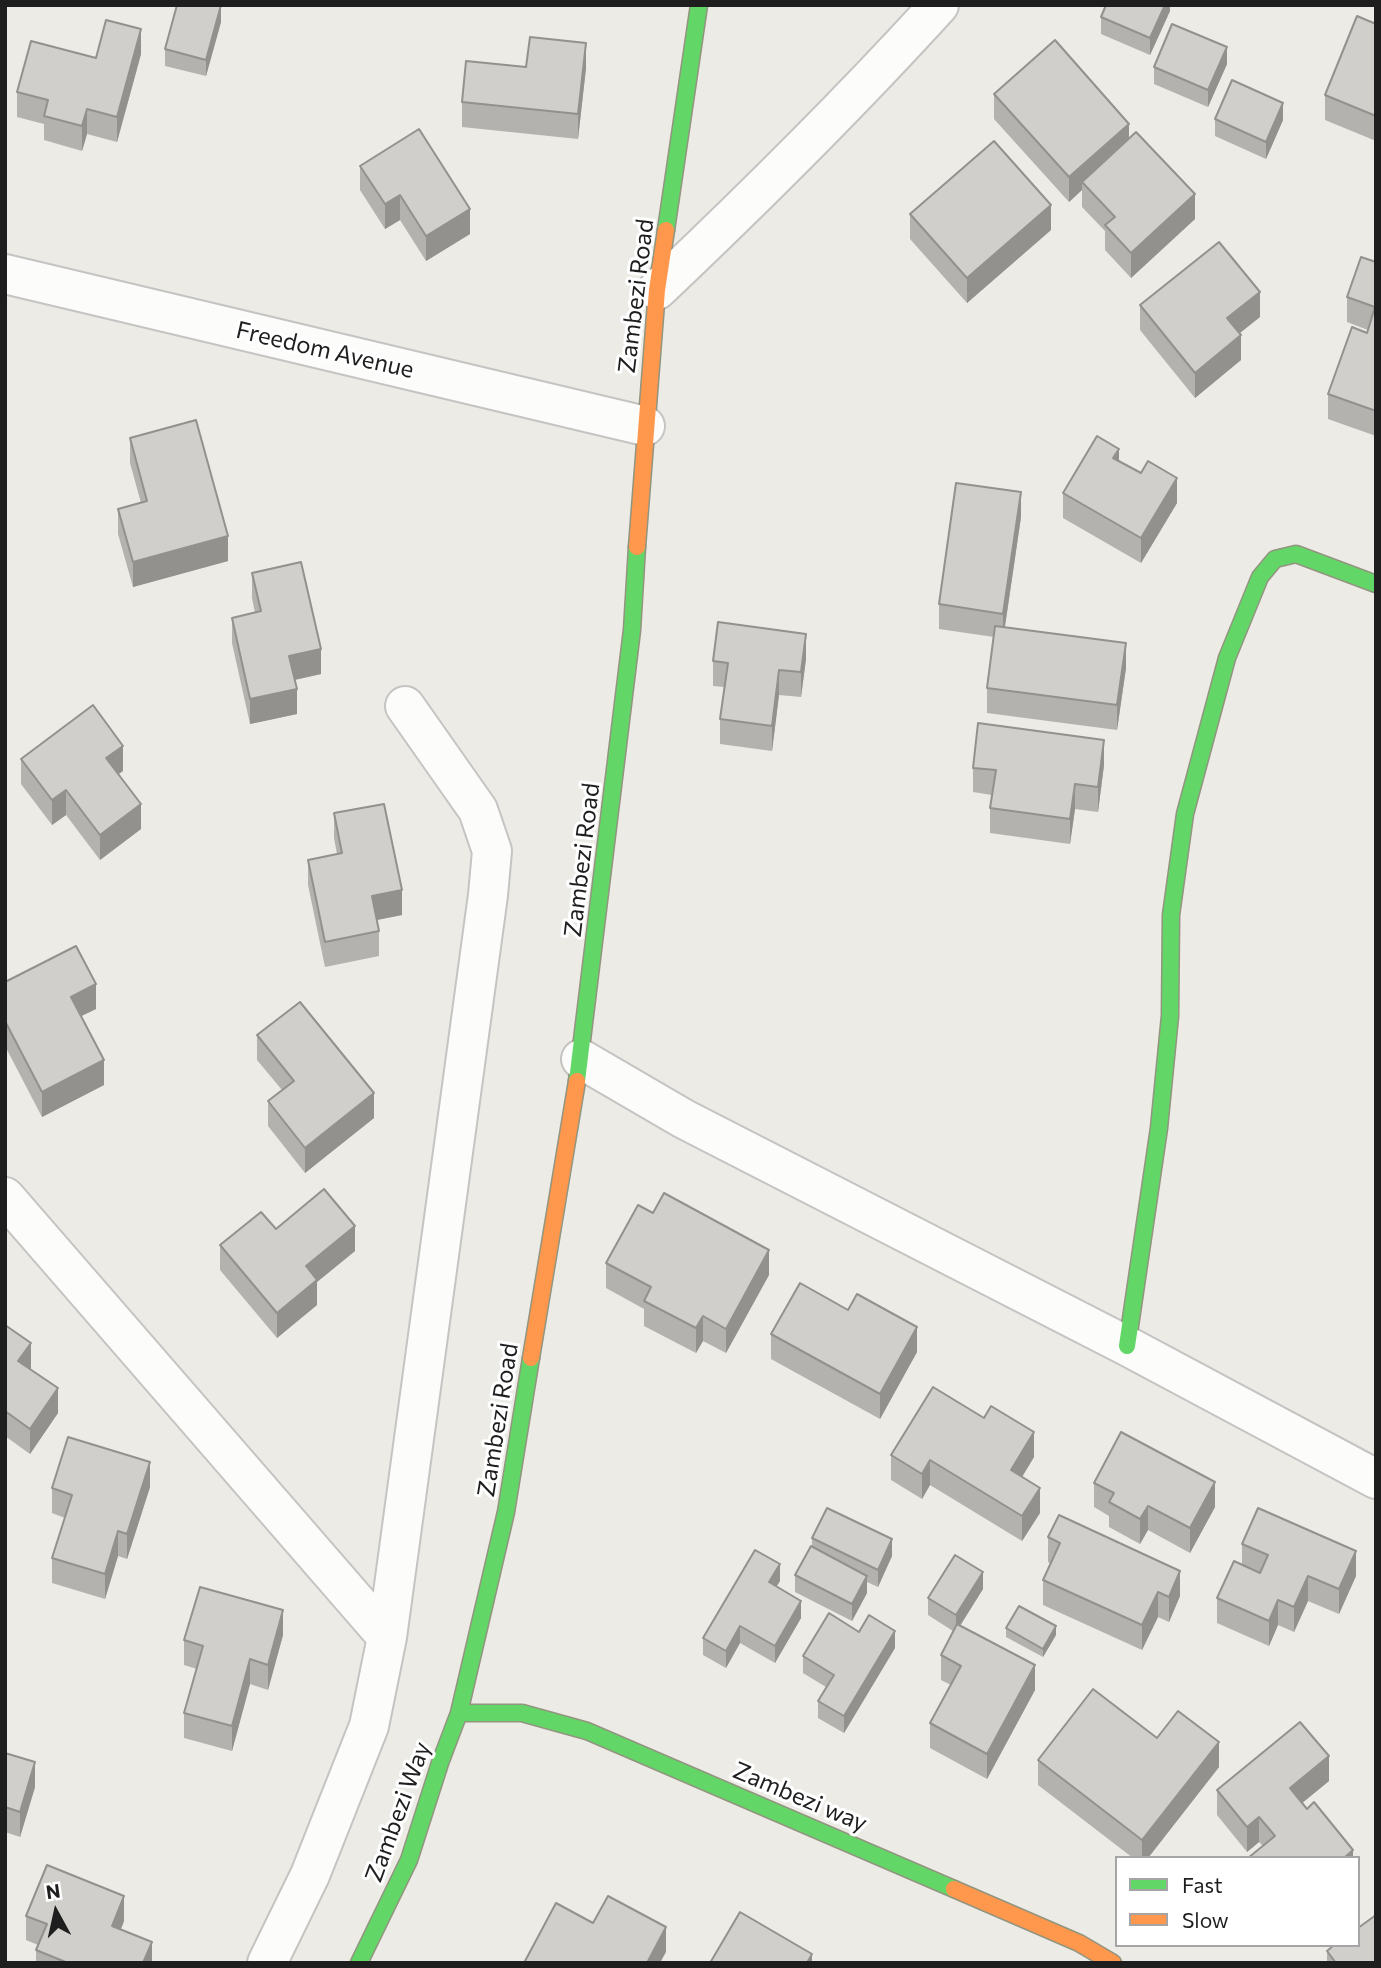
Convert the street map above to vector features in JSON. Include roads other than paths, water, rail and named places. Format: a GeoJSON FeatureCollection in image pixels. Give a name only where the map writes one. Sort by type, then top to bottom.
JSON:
{"type":"FeatureCollection","features":[{"type":"Feature","properties":{"kind":"street","name":"Zambezi Road"},"geometry":{"type":"LineString","coordinates":[[459,1713],[506,1512],[581,1059],[632,630],[657,290],[699,5]]}},
{"type":"Feature","properties":{"kind":"street"},"geometry":{"type":"LineString","coordinates":[[657,290],[764,189],[939,5]]}},
{"type":"Feature","properties":{"kind":"street","name":"Freedom Avenue"},"geometry":{"type":"LineString","coordinates":[[5,274],[645,426]]}},
{"type":"Feature","properties":{"kind":"street"},"geometry":{"type":"LineString","coordinates":[[1127,1346],[1159,1128],[1170,1016],[1171,915],[1185,814],[1227,658],[1260,577],[1275,559],[1296,554],[1376,584]]}},
{"type":"Feature","properties":{"kind":"street"},"geometry":{"type":"LineString","coordinates":[[267,1963],[310,1875],[369,1726],[387,1637],[488,895],[492,851],[478,810],[405,706]]}},
{"type":"Feature","properties":{"kind":"street"},"geometry":{"type":"LineString","coordinates":[[581,1059],[684,1119],[1127,1346],[1376,1479]]}},
{"type":"Feature","properties":{"kind":"street"},"geometry":{"type":"LineString","coordinates":[[5,1197],[387,1637]]}},
{"type":"Feature","properties":{"kind":"street","name":"Zambezi Way"},"geometry":{"type":"LineString","coordinates":[[359,1963],[409,1860],[459,1713]]}},
{"type":"Feature","properties":{"kind":"street","name":"Zambezi way"},"geometry":{"type":"LineString","coordinates":[[459,1713],[522,1713],[587,1731],[1079,1943],[1113,1963]]}}]}
